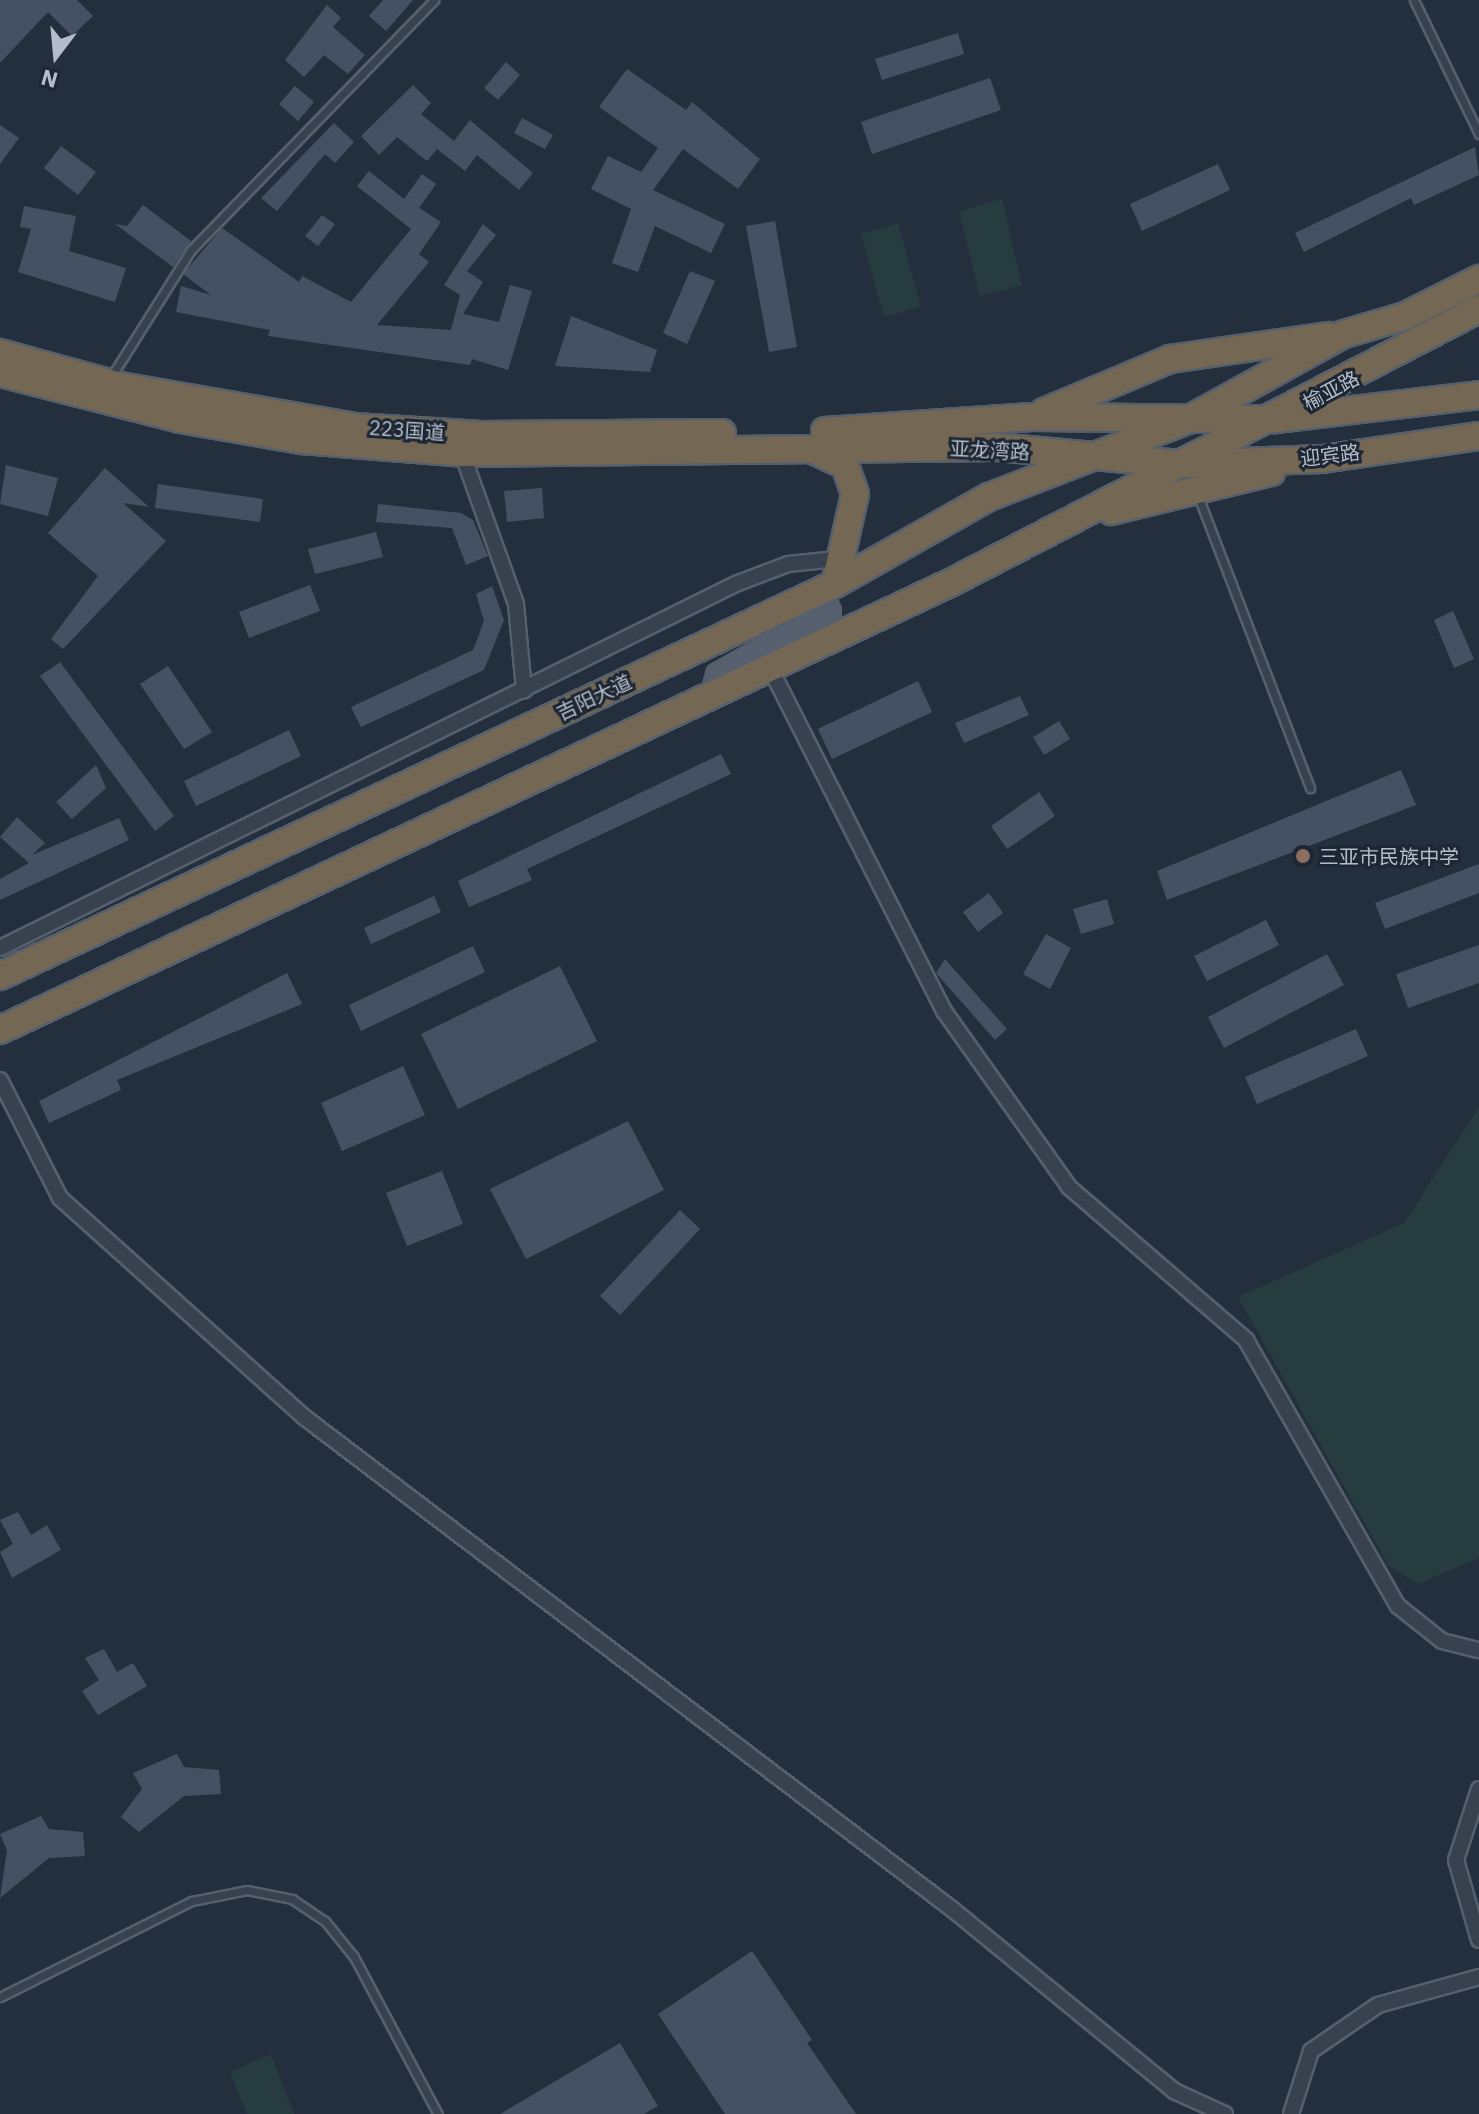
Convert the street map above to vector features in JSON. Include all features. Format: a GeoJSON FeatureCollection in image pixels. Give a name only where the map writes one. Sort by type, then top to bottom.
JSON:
{"type":"FeatureCollection","features":[{"type":"Feature","properties":{"kind":"highway"},"geometry":{"type":"LineString","coordinates":[[1032,417],[1170,359],[1344,334],[1405,316],[1479,279]]}},
{"type":"Feature","properties":{"kind":"highway","name":"榆亚路"},"geometry":{"type":"LineString","coordinates":[[1180,464],[1276,419],[1479,309]]}},
{"type":"Feature","properties":{"kind":"highway"},"geometry":{"type":"LineString","coordinates":[[1188,420],[1344,334]]}},
{"type":"Feature","properties":{"kind":"highway","name":"223国道"},"geometry":{"type":"LineString","coordinates":[[0,353],[107,382],[370,428],[482,435],[823,431]]}},
{"type":"Feature","properties":{"kind":"highway","name":"223国道"},"geometry":{"type":"LineString","coordinates":[[0,373],[226,427],[462,453],[799,449]]}},
{"type":"Feature","properties":{"kind":"highway"},"geometry":{"type":"LineString","coordinates":[[1188,420],[1276,419],[1479,395]]}},
{"type":"Feature","properties":{"kind":"highway","name":"亚龙湾路"},"geometry":{"type":"LineString","coordinates":[[823,431],[1032,417],[1188,420]]}},
{"type":"Feature","properties":{"kind":"highway","name":"吉阳大道"},"geometry":{"type":"LineString","coordinates":[[0,976],[823,590],[989,497],[1188,420]]}},
{"type":"Feature","properties":{"kind":"highway","name":"迎宾路"},"geometry":{"type":"LineString","coordinates":[[1180,464],[1323,459],[1479,436]]}},
{"type":"Feature","properties":{"kind":"highway","name":"亚龙湾路"},"geometry":{"type":"LineString","coordinates":[[799,449],[997,447],[1093,459],[1180,464]]}},
{"type":"Feature","properties":{"kind":"highway"},"geometry":{"type":"LineString","coordinates":[[799,449],[829,453],[845,465],[855,494],[841,558],[823,590]]}},
{"type":"Feature","properties":{"kind":"highway"},"geometry":{"type":"LineString","coordinates":[[1068,522],[1323,459]]}},
{"type":"Feature","properties":{"kind":"highway"},"geometry":{"type":"LineString","coordinates":[[0,1030],[770,668],[1180,464]]}},
{"type":"Feature","properties":{"kind":"main road"},"geometry":{"type":"LineString","coordinates":[[713,694],[718,675],[829,612],[823,590]]}},
{"type":"Feature","properties":{"kind":"street"},"geometry":{"type":"LineString","coordinates":[[462,453],[516,604],[524,691]]}},
{"type":"Feature","properties":{"kind":"street"},"geometry":{"type":"LineString","coordinates":[[0,948],[738,583],[788,564],[886,555]]}},
{"type":"Feature","properties":{"kind":"street"},"geometry":{"type":"LineString","coordinates":[[770,668],[944,1011],[1069,1187],[1246,1340],[1398,1606],[1442,1641],[1479,1650]]}},
{"type":"Feature","properties":{"kind":"street"},"geometry":{"type":"LineString","coordinates":[[0,1080],[60,1198],[304,1417],[952,1909],[1174,2091],[1225,2114]]}},
{"type":"Feature","properties":{"kind":"street"},"geometry":{"type":"LineString","coordinates":[[1479,1789],[1456,1860],[1479,1940]]}},
{"type":"Feature","properties":{"kind":"street"},"geometry":{"type":"LineString","coordinates":[[1291,2114],[1311,2051],[1378,2005],[1479,1977]]}},
{"type":"Feature","properties":{"kind":"lane"},"geometry":{"type":"LineString","coordinates":[[107,382],[191,250],[434,0]]}},
{"type":"Feature","properties":{"kind":"lane"},"geometry":{"type":"LineString","coordinates":[[1414,0],[1479,134]]}},
{"type":"Feature","properties":{"kind":"lane"},"geometry":{"type":"LineString","coordinates":[[1196,490],[1310,788]]}},
{"type":"Feature","properties":{"kind":"lane"},"geometry":{"type":"LineString","coordinates":[[0,1997],[192,1901],[247,1890],[292,1899],[325,1921],[354,1957],[435,2113]]}},
{"type":"Feature","properties":{"kind":"green space"},"geometry":{"type":"Polygon","coordinates":[[[1002,199],[1022,285],[980,296],[959,211],[1002,199]]]}},
{"type":"Feature","properties":{"kind":"green space"},"geometry":{"type":"Polygon","coordinates":[[[898,223],[921,307],[884,317],[861,234],[898,223]]]}},
{"type":"Feature","properties":{"kind":"green space"},"geometry":{"type":"Polygon","coordinates":[[[1479,1107],[1479,1558],[1418,1584],[1388,1565],[1238,1297],[1404,1223],[1479,1107]]]}},
{"type":"Feature","properties":{"kind":"green space"},"geometry":{"type":"Polygon","coordinates":[[[271,2054],[294,2114],[247,2114],[230,2072],[271,2054]]]}},
{"type":"Feature","properties":{"kind":"building"},"geometry":{"type":"Polygon","coordinates":[[[0,0],[77,0],[93,16],[72,36],[48,12],[0,63],[0,0]]]}},
{"type":"Feature","properties":{"kind":"building"},"geometry":{"type":"Polygon","coordinates":[[[383,0],[413,0],[386,31],[369,16],[383,0]]]}},
{"type":"Feature","properties":{"kind":"building"},"geometry":{"type":"Polygon","coordinates":[[[327,5],[341,18],[333,27],[365,55],[348,74],[324,55],[304,77],[285,60],[327,5]]]}},
{"type":"Feature","properties":{"kind":"building"},"geometry":{"type":"Polygon","coordinates":[[[958,33],[964,54],[882,80],[875,59],[958,33]]]}},
{"type":"Feature","properties":{"kind":"building"},"geometry":{"type":"Polygon","coordinates":[[[506,62],[520,75],[498,100],[484,88],[506,62]]]}},
{"type":"Feature","properties":{"kind":"building"},"geometry":{"type":"Polygon","coordinates":[[[627,69],[686,110],[692,102],[760,159],[738,189],[683,149],[653,190],[725,224],[711,253],[655,226],[638,272],[612,263],[631,209],[591,189],[608,156],[641,172],[658,148],[599,107],[627,69]]]}},
{"type":"Feature","properties":{"kind":"building"},"geometry":{"type":"Polygon","coordinates":[[[990,78],[1001,110],[872,154],[861,122],[990,78]]]}},
{"type":"Feature","properties":{"kind":"building"},"geometry":{"type":"Polygon","coordinates":[[[413,85],[431,103],[421,114],[454,141],[470,120],[533,173],[519,190],[477,155],[465,171],[437,149],[427,161],[397,137],[379,155],[361,136],[413,85]]]}},
{"type":"Feature","properties":{"kind":"building"},"geometry":{"type":"Polygon","coordinates":[[[295,86],[314,102],[298,121],[279,104],[295,86]]]}},
{"type":"Feature","properties":{"kind":"building"},"geometry":{"type":"Polygon","coordinates":[[[522,118],[553,135],[545,149],[514,133],[522,118]]]}},
{"type":"Feature","properties":{"kind":"building"},"geometry":{"type":"Polygon","coordinates":[[[334,123],[354,142],[335,163],[325,154],[277,211],[261,198],[334,123]]]}},
{"type":"Feature","properties":{"kind":"building"},"geometry":{"type":"Polygon","coordinates":[[[0,125],[19,138],[0,164],[0,125]]]}},
{"type":"Feature","properties":{"kind":"building"},"geometry":{"type":"Polygon","coordinates":[[[61,146],[96,172],[78,195],[44,168],[61,146]]]}},
{"type":"Feature","properties":{"kind":"building"},"geometry":{"type":"Polygon","coordinates":[[[1475,147],[1479,175],[1414,205],[1411,198],[1304,252],[1295,233],[1475,147]]]}},
{"type":"Feature","properties":{"kind":"building"},"geometry":{"type":"Polygon","coordinates":[[[1218,164],[1230,190],[1142,231],[1130,204],[1218,164]]]}},
{"type":"Feature","properties":{"kind":"building"},"geometry":{"type":"Polygon","coordinates":[[[369,171],[404,199],[422,174],[436,184],[419,208],[441,222],[419,254],[429,262],[377,325],[451,330],[460,295],[444,285],[483,224],[496,235],[467,271],[483,282],[463,314],[499,322],[510,285],[532,291],[508,370],[472,359],[470,365],[268,336],[270,330],[176,312],[181,286],[211,295],[183,274],[222,228],[299,282],[302,276],[351,302],[411,229],[357,186],[369,171]]]}},
{"type":"Feature","properties":{"kind":"building"},"geometry":{"type":"Polygon","coordinates":[[[143,205],[191,241],[173,267],[115,224],[127,226],[143,205]]]}},
{"type":"Feature","properties":{"kind":"building"},"geometry":{"type":"Polygon","coordinates":[[[24,206],[76,216],[69,251],[126,268],[115,302],[18,272],[31,229],[20,227],[24,206]]]}},
{"type":"Feature","properties":{"kind":"building"},"geometry":{"type":"Polygon","coordinates":[[[322,215],[335,224],[318,246],[305,236],[322,215]]]}},
{"type":"Feature","properties":{"kind":"building"},"geometry":{"type":"Polygon","coordinates":[[[775,221],[797,347],[769,352],[746,226],[775,221]]]}},
{"type":"Feature","properties":{"kind":"building"},"geometry":{"type":"Polygon","coordinates":[[[690,271],[715,281],[687,344],[663,333],[690,271]]]}},
{"type":"Feature","properties":{"kind":"building"},"geometry":{"type":"Polygon","coordinates":[[[571,316],[657,350],[650,372],[555,366],[571,316]]]}},
{"type":"Feature","properties":{"kind":"building"},"geometry":{"type":"Polygon","coordinates":[[[6,465],[58,478],[48,516],[0,504],[6,465]]]}},
{"type":"Feature","properties":{"kind":"building"},"geometry":{"type":"Polygon","coordinates":[[[105,468],[149,507],[123,503],[166,541],[63,649],[51,639],[98,576],[48,533],[105,468]]]}},
{"type":"Feature","properties":{"kind":"building"},"geometry":{"type":"Polygon","coordinates":[[[158,484],[263,499],[260,522],[155,508],[158,484]]]}},
{"type":"Feature","properties":{"kind":"building"},"geometry":{"type":"Polygon","coordinates":[[[542,488],[544,518],[507,522],[504,491],[542,488]]]}},
{"type":"Feature","properties":{"kind":"building"},"geometry":{"type":"Polygon","coordinates":[[[378,504],[461,513],[473,520],[488,556],[466,565],[452,528],[376,522],[378,504]]]}},
{"type":"Feature","properties":{"kind":"building"},"geometry":{"type":"Polygon","coordinates":[[[376,532],[383,557],[315,574],[308,549],[376,532]]]}},
{"type":"Feature","properties":{"kind":"building"},"geometry":{"type":"Polygon","coordinates":[[[310,585],[320,611],[249,638],[239,612],[310,585]]]}},
{"type":"Feature","properties":{"kind":"building"},"geometry":{"type":"Polygon","coordinates":[[[492,586],[504,620],[484,670],[361,727],[351,707],[473,650],[484,621],[476,594],[492,586]]]}},
{"type":"Feature","properties":{"kind":"building"},"geometry":{"type":"Polygon","coordinates":[[[1453,611],[1474,659],[1454,668],[1434,620],[1453,611]]]}},
{"type":"Feature","properties":{"kind":"building"},"geometry":{"type":"Polygon","coordinates":[[[60,662],[174,816],[155,831],[40,676],[60,662]]]}},
{"type":"Feature","properties":{"kind":"building"},"geometry":{"type":"Polygon","coordinates":[[[168,666],[212,732],[184,749],[140,684],[168,666]]]}},
{"type":"Feature","properties":{"kind":"building"},"geometry":{"type":"Polygon","coordinates":[[[918,681],[932,712],[832,759],[818,729],[918,681]]]}},
{"type":"Feature","properties":{"kind":"building"},"geometry":{"type":"Polygon","coordinates":[[[1020,696],[1029,715],[964,743],[955,723],[1020,696]]]}},
{"type":"Feature","properties":{"kind":"building"},"geometry":{"type":"Polygon","coordinates":[[[1059,721],[1070,739],[1044,755],[1033,737],[1059,721]]]}},
{"type":"Feature","properties":{"kind":"building"},"geometry":{"type":"Polygon","coordinates":[[[289,730],[301,756],[196,806],[184,781],[289,730]]]}},
{"type":"Feature","properties":{"kind":"building"},"geometry":{"type":"Polygon","coordinates":[[[721,754],[731,774],[527,869],[532,880],[469,907],[458,881],[721,754]]]}},
{"type":"Feature","properties":{"kind":"building"},"geometry":{"type":"Polygon","coordinates":[[[96,765],[106,788],[72,819],[56,802],[96,765]]]}},
{"type":"Feature","properties":{"kind":"building"},"geometry":{"type":"Polygon","coordinates":[[[1401,770],[1416,805],[1167,900],[1157,871],[1401,770]]]}},
{"type":"Feature","properties":{"kind":"building"},"geometry":{"type":"Polygon","coordinates":[[[1039,792],[1055,816],[1007,849],[991,826],[1039,792]]]}},
{"type":"Feature","properties":{"kind":"building"},"geometry":{"type":"Polygon","coordinates":[[[17,817],[45,843],[32,855],[119,818],[129,840],[0,900],[0,879],[29,863],[0,837],[17,817]]]}},
{"type":"Feature","properties":{"kind":"building"},"geometry":{"type":"Polygon","coordinates":[[[1479,864],[1479,893],[1385,929],[1375,903],[1479,864]]]}},
{"type":"Feature","properties":{"kind":"building"},"geometry":{"type":"Polygon","coordinates":[[[989,893],[1003,913],[978,932],[963,912],[989,893]]]}},
{"type":"Feature","properties":{"kind":"building"},"geometry":{"type":"Polygon","coordinates":[[[434,896],[441,912],[371,944],[364,928],[434,896]]]}},
{"type":"Feature","properties":{"kind":"building"},"geometry":{"type":"Polygon","coordinates":[[[1107,899],[1114,924],[1081,934],[1073,909],[1107,899]]]}},
{"type":"Feature","properties":{"kind":"building"},"geometry":{"type":"Polygon","coordinates":[[[1266,920],[1279,945],[1207,981],[1194,956],[1266,920]]]}},
{"type":"Feature","properties":{"kind":"building"},"geometry":{"type":"Polygon","coordinates":[[[1046,934],[1071,948],[1050,989],[1023,974],[1046,934]]]}},
{"type":"Feature","properties":{"kind":"building"},"geometry":{"type":"Polygon","coordinates":[[[1479,945],[1479,983],[1408,1008],[1396,974],[1479,945]]]}},
{"type":"Feature","properties":{"kind":"building"},"geometry":{"type":"Polygon","coordinates":[[[473,946],[485,972],[361,1031],[349,1005],[473,946]]]}},
{"type":"Feature","properties":{"kind":"building"},"geometry":{"type":"Polygon","coordinates":[[[1327,954],[1344,985],[1224,1048],[1208,1017],[1327,954]]]}},
{"type":"Feature","properties":{"kind":"building"},"geometry":{"type":"Polygon","coordinates":[[[945,959],[1007,1029],[995,1040],[936,973],[945,959]]]}},
{"type":"Feature","properties":{"kind":"building"},"geometry":{"type":"Polygon","coordinates":[[[560,966],[597,1041],[458,1109],[421,1034],[560,966]]]}},
{"type":"Feature","properties":{"kind":"building"},"geometry":{"type":"Polygon","coordinates":[[[287,973],[302,1004],[117,1080],[121,1090],[49,1123],[39,1101],[287,973]]]}},
{"type":"Feature","properties":{"kind":"building"},"geometry":{"type":"Polygon","coordinates":[[[1356,1029],[1368,1056],[1257,1104],[1245,1077],[1356,1029]]]}},
{"type":"Feature","properties":{"kind":"building"},"geometry":{"type":"Polygon","coordinates":[[[403,1066],[425,1115],[342,1151],[321,1103],[403,1066]]]}},
{"type":"Feature","properties":{"kind":"building"},"geometry":{"type":"Polygon","coordinates":[[[628,1121],[664,1190],[526,1259],[490,1189],[628,1121]]]}},
{"type":"Feature","properties":{"kind":"building"},"geometry":{"type":"Polygon","coordinates":[[[442,1171],[463,1224],[407,1246],[386,1193],[442,1171]]]}},
{"type":"Feature","properties":{"kind":"building"},"geometry":{"type":"Polygon","coordinates":[[[680,1210],[700,1229],[620,1315],[600,1296],[680,1210]]]}},
{"type":"Feature","properties":{"kind":"building"},"geometry":{"type":"Polygon","coordinates":[[[18,1512],[31,1535],[47,1525],[61,1550],[12,1578],[0,1552],[13,1544],[0,1520],[18,1512]]]}},
{"type":"Feature","properties":{"kind":"building"},"geometry":{"type":"Polygon","coordinates":[[[104,1649],[117,1672],[133,1663],[147,1686],[98,1715],[82,1691],[99,1680],[85,1658],[104,1649]]]}},
{"type":"Feature","properties":{"kind":"building"},"geometry":{"type":"Polygon","coordinates":[[[177,1754],[184,1767],[219,1770],[221,1794],[184,1796],[139,1832],[121,1817],[142,1789],[133,1773],[177,1754]]]}},
{"type":"Feature","properties":{"kind":"building"},"geometry":{"type":"Polygon","coordinates":[[[41,1816],[49,1829],[83,1832],[85,1856],[49,1858],[0,1898],[7,1850],[0,1834],[41,1816]]]}},
{"type":"Feature","properties":{"kind":"building"},"geometry":{"type":"Polygon","coordinates":[[[752,1951],[812,2040],[807,2043],[856,2114],[725,2114],[658,2014],[752,1951]]]}},
{"type":"Feature","properties":{"kind":"building"},"geometry":{"type":"Polygon","coordinates":[[[620,2043],[658,2106],[644,2114],[500,2114],[620,2043]]]}},
{"type":"Feature","properties":{"kind":"place","name":"三亚市民族中学"},"geometry":{"type":"Point","coordinates":[1303,856]}}]}
